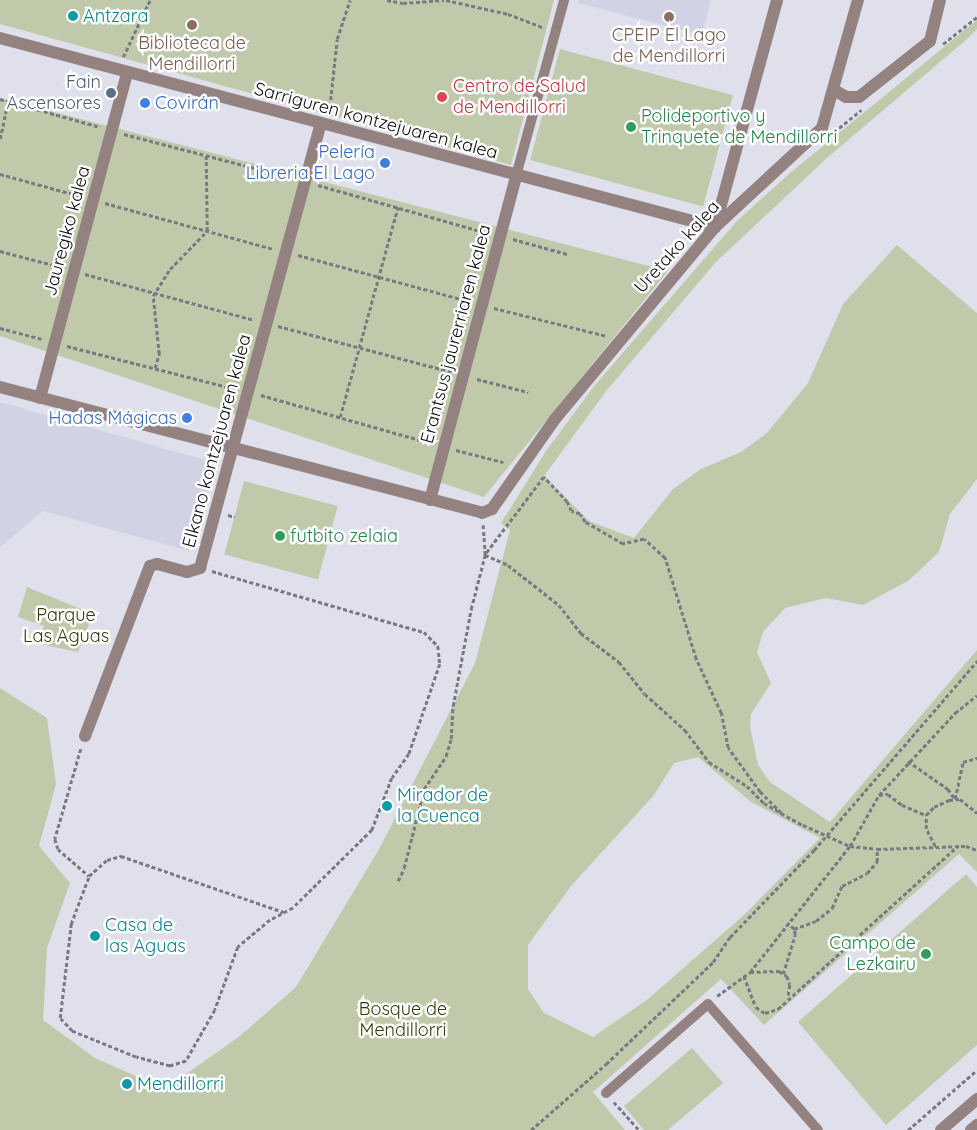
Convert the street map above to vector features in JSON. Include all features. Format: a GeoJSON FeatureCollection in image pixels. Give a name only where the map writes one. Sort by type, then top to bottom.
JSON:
{"type":"FeatureCollection","features":[{"type":"Feature","properties":{"kind":"street"},"geometry":{"type":"LineString","coordinates":[[516,176],[564,0]]}},
{"type":"Feature","properties":{"kind":"street"},"geometry":{"type":"LineString","coordinates":[[715,227],[777,0]]}},
{"type":"Feature","properties":{"kind":"street","name":"Uretako kalea"},"geometry":{"type":"LineString","coordinates":[[482,513],[492,509],[555,419],[618,339],[715,227],[822,128],[858,0]]}},
{"type":"Feature","properties":{"kind":"street"},"geometry":{"type":"LineString","coordinates":[[834,90],[846,97],[859,97],[930,41],[940,0]]}},
{"type":"Feature","properties":{"kind":"street","name":"Sarriguren kontzejuaren kalea"},"geometry":{"type":"LineString","coordinates":[[0,38],[516,176],[715,227]]}},
{"type":"Feature","properties":{"kind":"street","name":"Jauregiko kalea"},"geometry":{"type":"LineString","coordinates":[[40,398],[112,130],[122,71]]}},
{"type":"Feature","properties":{"kind":"street","name":"Elkano kontzejuaren kalea"},"geometry":{"type":"LineString","coordinates":[[85,736],[150,566],[157,564],[187,572],[200,568],[321,124]]}},
{"type":"Feature","properties":{"kind":"street","name":"Erantsus jaurerriaren kalea"},"geometry":{"type":"LineString","coordinates":[[430,500],[516,176]]}},
{"type":"Feature","properties":{"kind":"street"},"geometry":{"type":"LineString","coordinates":[[0,387],[482,513]]}},
{"type":"Feature","properties":{"kind":"street"},"geometry":{"type":"LineString","coordinates":[[606,1093],[708,1004],[818,1130]]}},
{"type":"Feature","properties":{"kind":"street"},"geometry":{"type":"LineString","coordinates":[[942,1130],[977,1099]]}},
{"type":"Feature","properties":{"kind":"street"},"geometry":{"type":"LineString","coordinates":[[971,1130],[977,1125]]}},
{"type":"Feature","properties":{"kind":"path"},"geometry":{"type":"LineString","coordinates":[[122,71],[150,0]]}},
{"type":"Feature","properties":{"kind":"path"},"geometry":{"type":"LineString","coordinates":[[321,124],[331,111],[338,39],[350,0]]}},
{"type":"Feature","properties":{"kind":"path"},"geometry":{"type":"LineString","coordinates":[[387,0],[403,3],[445,0],[508,14],[555,32]]}},
{"type":"Feature","properties":{"kind":"path"},"geometry":{"type":"LineString","coordinates":[[935,50],[977,17]]}},
{"type":"Feature","properties":{"kind":"path"},"geometry":{"type":"LineString","coordinates":[[0,99],[567,254]]}},
{"type":"Feature","properties":{"kind":"path"},"geometry":{"type":"LineString","coordinates":[[0,139],[8,102]]}},
{"type":"Feature","properties":{"kind":"path"},"geometry":{"type":"LineString","coordinates":[[155,368],[159,354],[153,321],[156,293],[170,269],[206,231],[206,155]]}},
{"type":"Feature","properties":{"kind":"path"},"geometry":{"type":"LineString","coordinates":[[0,174],[378,277],[618,339]]}},
{"type":"Feature","properties":{"kind":"path"},"geometry":{"type":"LineString","coordinates":[[340,418],[398,207]]}},
{"type":"Feature","properties":{"kind":"path"},"geometry":{"type":"LineString","coordinates":[[0,250],[267,324],[528,392]]}},
{"type":"Feature","properties":{"kind":"path"},"geometry":{"type":"LineString","coordinates":[[0,328],[248,392],[502,462]]}},
{"type":"Feature","properties":{"kind":"path"},"geometry":{"type":"LineString","coordinates":[[485,554],[544,477],[567,502],[571,511],[580,514],[585,522],[623,544],[644,539],[665,558],[696,659],[721,712],[728,748],[760,792],[781,813]]}},
{"type":"Feature","properties":{"kind":"path"},"geometry":{"type":"LineString","coordinates":[[398,881],[404,868],[424,789],[446,756],[451,739],[454,706],[471,609],[485,554],[482,513]]}},
{"type":"Feature","properties":{"kind":"path"},"geometry":{"type":"LineString","coordinates":[[485,554],[508,565],[559,605],[581,633],[619,662],[645,694],[685,730],[709,762],[747,786],[764,803],[850,846],[876,849],[958,846],[977,850]]}},
{"type":"Feature","properties":{"kind":"path"},"geometry":{"type":"LineString","coordinates":[[200,568],[424,632],[435,640],[440,652],[440,664],[409,754],[392,778],[372,830],[284,912],[238,947],[215,1010],[190,1056],[180,1066],[170,1066],[136,1058],[72,1031],[60,1018],[71,924],[89,876],[107,860],[121,856],[284,912]]}},
{"type":"Feature","properties":{"kind":"path"},"geometry":{"type":"LineString","coordinates":[[531,1130],[606,1064],[712,962],[730,937],[826,835],[977,661]]}},
{"type":"Feature","properties":{"kind":"path"},"geometry":{"type":"LineString","coordinates":[[708,1004],[750,972],[850,846],[879,795],[908,761],[955,713],[977,695]]}},
{"type":"Feature","properties":{"kind":"path"},"geometry":{"type":"LineString","coordinates":[[85,736],[55,839],[58,849],[89,876]]}},
{"type":"Feature","properties":{"kind":"path"},"geometry":{"type":"LineString","coordinates":[[955,799],[963,762],[977,758]]}},
{"type":"Feature","properties":{"kind":"path"},"geometry":{"type":"LineString","coordinates":[[908,761],[948,789],[955,799],[970,805],[977,813]]}},
{"type":"Feature","properties":{"kind":"path"},"geometry":{"type":"LineString","coordinates":[[879,795],[888,794],[902,805],[926,815]]}},
{"type":"Feature","properties":{"kind":"path"},"geometry":{"type":"LineString","coordinates":[[935,846],[926,829],[926,815],[934,807],[955,799]]}},
{"type":"Feature","properties":{"kind":"path"},"geometry":{"type":"LineString","coordinates":[[744,976],[756,1007],[765,1013],[778,1009],[958,846]]}},
{"type":"Feature","properties":{"kind":"path"},"geometry":{"type":"LineString","coordinates":[[794,929],[816,921],[832,908],[842,886],[867,873],[877,862],[876,849]]}},
{"type":"Feature","properties":{"kind":"path"},"geometry":{"type":"LineString","coordinates":[[787,923],[794,929]]}},
{"type":"Feature","properties":{"kind":"path"},"geometry":{"type":"LineString","coordinates":[[783,974],[794,929]]}},
{"type":"Feature","properties":{"kind":"path"},"geometry":{"type":"LineString","coordinates":[[750,972],[765,970],[783,974],[790,984],[787,999]]}},
{"type":"Feature","properties":{"kind":"path"},"geometry":{"type":"LineString","coordinates":[[908,1130],[977,1070]]}},
{"type":"Feature","properties":{"kind":"path"},"geometry":{"type":"LineString","coordinates":[[606,1093],[639,1130]]}},
{"type":"Feature","properties":{"kind":"shaded area","name":"CPEIP El Lago de Mendillorri"},"geometry":{"type":"Polygon","coordinates":[[[579,0],[711,0],[702,35],[585,5],[578,3],[579,0]]]}},
{"type":"Feature","properties":{"kind":"shaded area"},"geometry":{"type":"Polygon","coordinates":[[[0,402],[216,463],[190,551],[43,511],[0,547],[0,402]]]}},
{"type":"Feature","properties":{"kind":"green space"},"geometry":{"type":"Polygon","coordinates":[[[0,0],[554,0],[511,165],[0,24],[0,0]]]}},
{"type":"Feature","properties":{"kind":"green space","name":"Bosque de Mendillorri"},"geometry":{"type":"Polygon","coordinates":[[[977,20],[977,29],[966,40],[828,157],[716,262],[607,390],[544,476],[589,521],[634,538],[673,489],[701,469],[741,452],[767,433],[808,383],[843,304],[897,245],[977,313],[977,479],[950,514],[939,552],[908,581],[863,605],[826,598],[785,608],[763,632],[757,652],[771,683],[751,714],[750,727],[758,765],[770,782],[830,822],[977,650],[977,872],[959,854],[764,1025],[721,979],[593,1092],[625,1130],[0,1130],[0,688],[47,718],[56,784],[39,846],[70,883],[47,948],[43,1020],[95,1058],[165,1089],[240,1036],[296,987],[378,851],[475,663],[510,530],[501,523],[546,451],[595,385],[737,221],[790,173],[977,20]],[[698,757],[674,763],[654,795],[571,886],[528,945],[528,989],[544,1013],[593,1037],[648,999],[744,915],[820,838],[751,802],[698,757]]]}},
{"type":"Feature","properties":{"kind":"green space","name":"Polideportivo y Trinquete de Mendillorri"},"geometry":{"type":"Polygon","coordinates":[[[560,49],[733,95],[703,206],[530,160],[560,49]]]}},
{"type":"Feature","properties":{"kind":"green space"},"geometry":{"type":"Polygon","coordinates":[[[0,98],[668,271],[484,497],[0,336],[0,98]]]}},
{"type":"Feature","properties":{"kind":"green space","name":"futbito zelaia"},"geometry":{"type":"Polygon","coordinates":[[[244,481],[338,506],[318,580],[224,554],[244,481]]]}},
{"type":"Feature","properties":{"kind":"green space","name":"Parque Las Aguas"},"geometry":{"type":"Polygon","coordinates":[[[27,587],[93,614],[78,652],[40,644],[44,626],[18,617],[27,587]]]}},
{"type":"Feature","properties":{"kind":"green space","name":"Campo de Lezkairu"},"geometry":{"type":"Polygon","coordinates":[[[966,874],[977,887],[977,1045],[886,1125],[798,1022],[966,874]]]}},
{"type":"Feature","properties":{"kind":"green space"},"geometry":{"type":"Polygon","coordinates":[[[692,1048],[723,1083],[668,1130],[644,1130],[624,1106],[692,1048]]]}},
{"type":"Feature","properties":{"kind":"place","name":"Antzara"},"geometry":{"type":"Point","coordinates":[73,16]}},
{"type":"Feature","properties":{"kind":"place","name":"CPEIP El Lago de Mendillorri"},"geometry":{"type":"Point","coordinates":[669,17]}},
{"type":"Feature","properties":{"kind":"place","name":"Biblioteca de Mendillorri"},"geometry":{"type":"Point","coordinates":[192,25]}},
{"type":"Feature","properties":{"kind":"place","name":"Fain Ascensores"},"geometry":{"type":"Point","coordinates":[111,93]}},
{"type":"Feature","properties":{"kind":"place","name":"Centro de Salud de Mendillorri"},"geometry":{"type":"Point","coordinates":[442,97]}},
{"type":"Feature","properties":{"kind":"place","name":"Covirán"},"geometry":{"type":"Point","coordinates":[145,103]}},
{"type":"Feature","properties":{"kind":"place","name":"Polideportivo y Trinquete de Mendillorri"},"geometry":{"type":"Point","coordinates":[631,127]}},
{"type":"Feature","properties":{"kind":"place","name":"Pelería Libreria El Lago"},"geometry":{"type":"Point","coordinates":[385,163]}},
{"type":"Feature","properties":{"kind":"place","name":"Hadas Mágicas"},"geometry":{"type":"Point","coordinates":[187,418]}},
{"type":"Feature","properties":{"kind":"place","name":"futbito zelaia"},"geometry":{"type":"Point","coordinates":[280,536]}},
{"type":"Feature","properties":{"kind":"place","name":"Mirador de la Cuenca"},"geometry":{"type":"Point","coordinates":[387,806]}},
{"type":"Feature","properties":{"kind":"place","name":"Casa de las Aguas"},"geometry":{"type":"Point","coordinates":[95,936]}},
{"type":"Feature","properties":{"kind":"place","name":"Campo de Lezkairu"},"geometry":{"type":"Point","coordinates":[926,954]}},
{"type":"Feature","properties":{"kind":"place","name":"Mendillorri"},"geometry":{"type":"Point","coordinates":[127,1084]}}]}
